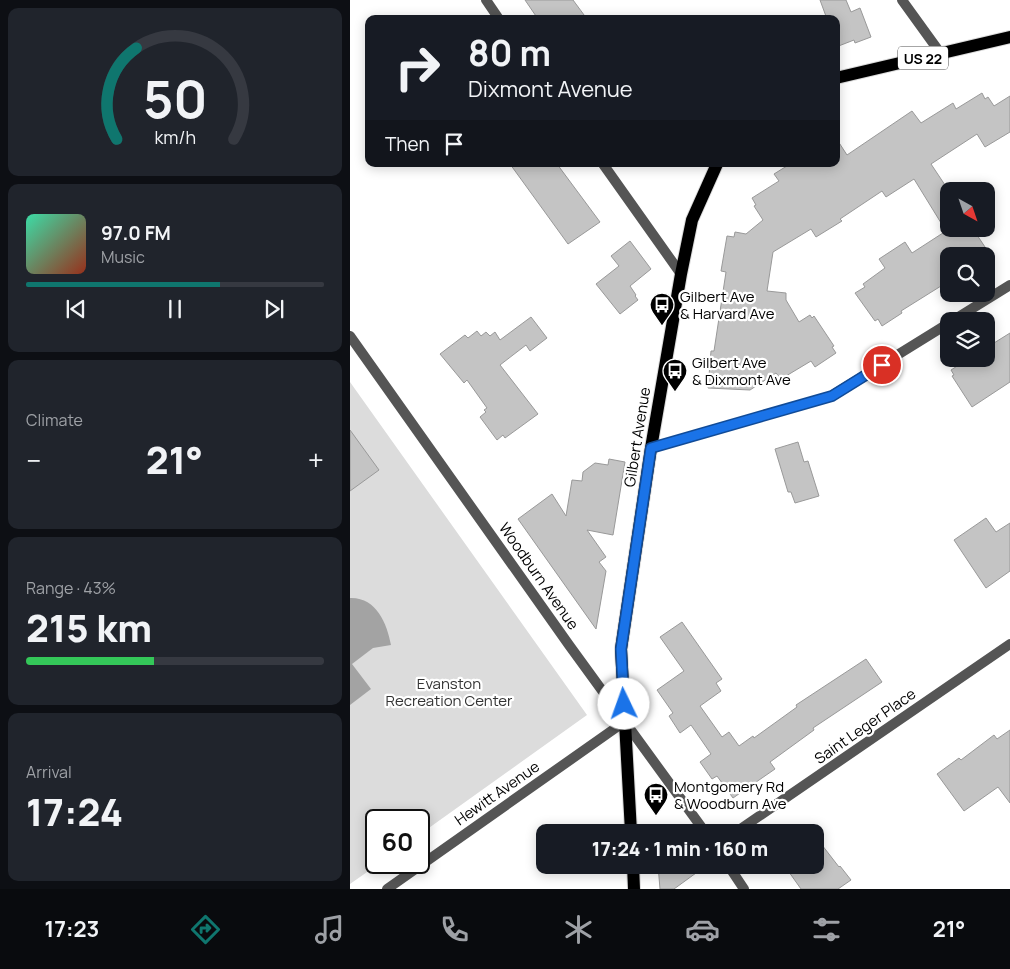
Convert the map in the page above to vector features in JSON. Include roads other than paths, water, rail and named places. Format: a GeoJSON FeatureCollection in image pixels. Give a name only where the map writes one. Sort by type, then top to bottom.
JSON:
{"type":"FeatureCollection","features":[{"type":"Feature","properties":{"kind":"main road","name":"US 22"},"geometry":{"type":"LineString","coordinates":[[840,77],[1010,38]]}},
{"type":"Feature","properties":{"kind":"main road","name":"Gilbert Avenue"},"geometry":{"type":"LineString","coordinates":[[630,824],[621,649],[651,448],[681,274],[692,220],[716,167]]}},
{"type":"Feature","properties":{"kind":"main road"},"geometry":{"type":"LineString","coordinates":[[633,874],[634,889]]}},
{"type":"Feature","properties":{"kind":"street"},"geometry":{"type":"LineString","coordinates":[[486,0],[496,15]]}},
{"type":"Feature","properties":{"kind":"street"},"geometry":{"type":"LineString","coordinates":[[902,0],[941,54]]}},
{"type":"Feature","properties":{"kind":"street"},"geometry":{"type":"LineString","coordinates":[[605,167],[681,274]]}},
{"type":"Feature","properties":{"kind":"street"},"geometry":{"type":"LineString","coordinates":[[966,312],[1010,285]]}},
{"type":"Feature","properties":{"kind":"street"},"geometry":{"type":"LineString","coordinates":[[651,448],[832,396],[940,328]]}},
{"type":"Feature","properties":{"kind":"street","name":"Woodburn Avenue"},"geometry":{"type":"LineString","coordinates":[[350,336],[624,722],[699,824]]}},
{"type":"Feature","properties":{"kind":"street","name":"Saint Leger Place"},"geometry":{"type":"LineString","coordinates":[[748,824],[1010,644]]}},
{"type":"Feature","properties":{"kind":"street","name":"Hewitt Avenue"},"geometry":{"type":"LineString","coordinates":[[387,889],[624,722]]}},
{"type":"Feature","properties":{"kind":"street"},"geometry":{"type":"LineString","coordinates":[[734,874],[744,889]]}},
{"type":"Feature","properties":{"kind":"place","name":"Gilbert Ave & Harvard Ave"},"geometry":{"type":"Point","coordinates":[662,326]}},
{"type":"Feature","properties":{"kind":"place","name":"Gilbert Ave & Dixmont Ave"},"geometry":{"type":"Point","coordinates":[675,392]}},
{"type":"Feature","properties":{"kind":"place","name":"Montgomery Rd & Woodburn Ave"},"geometry":{"type":"Point","coordinates":[656,816]}},
{"type":"Feature","properties":{"kind":"park label","name":"Evanston Recreation Center"},"geometry":{"type":"Point","coordinates":[449,692]}}]}
